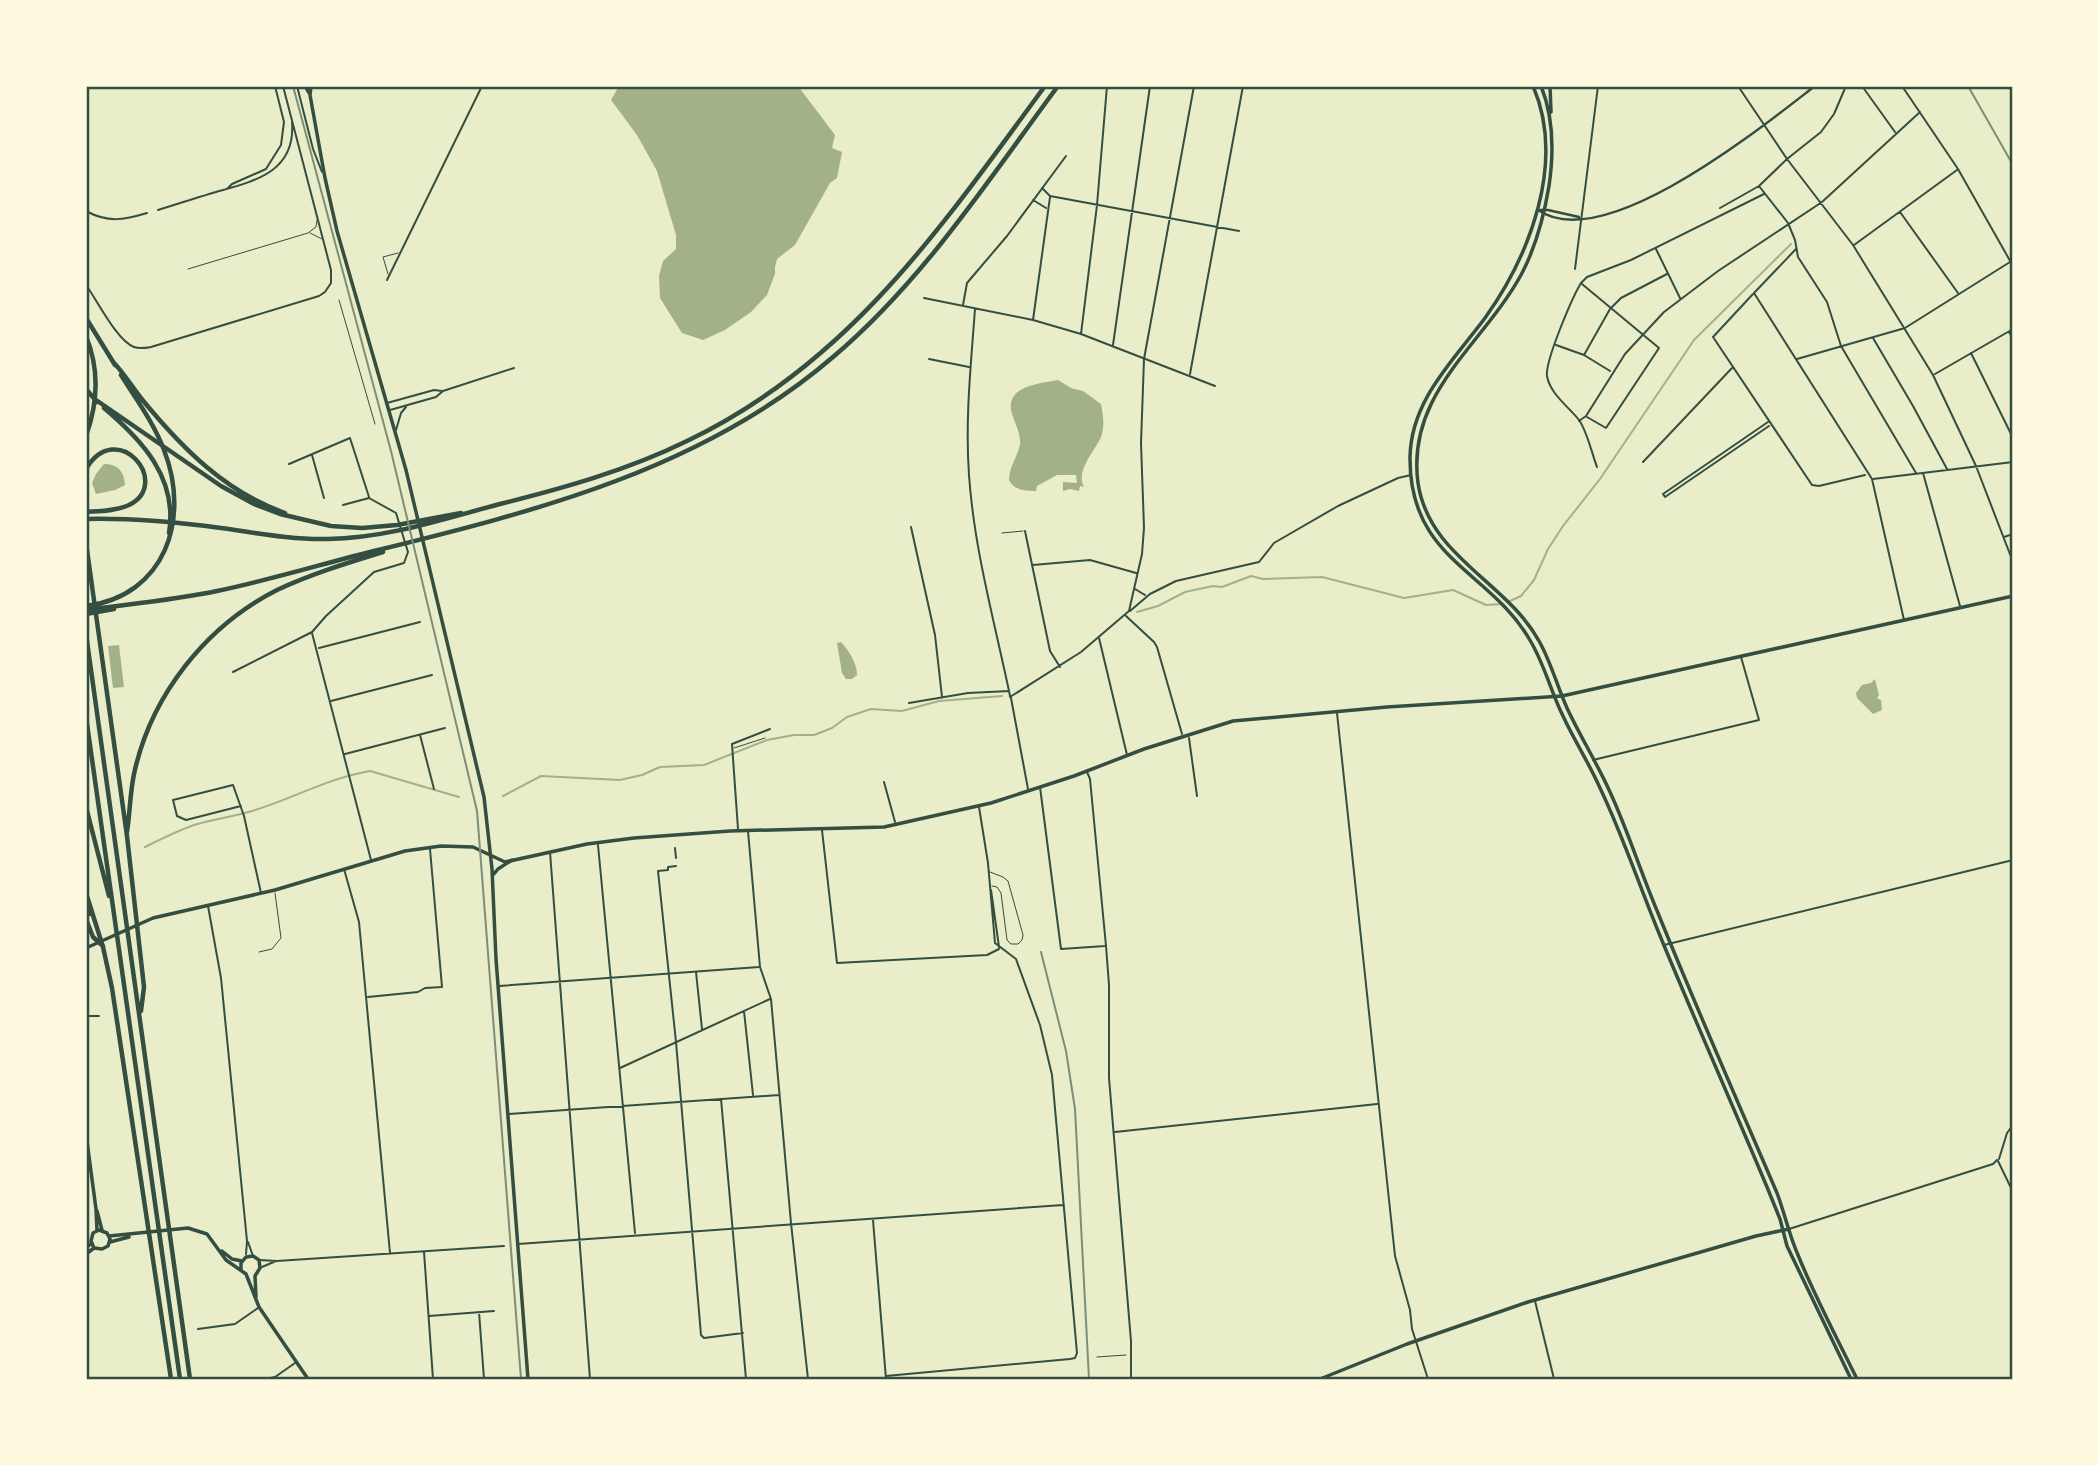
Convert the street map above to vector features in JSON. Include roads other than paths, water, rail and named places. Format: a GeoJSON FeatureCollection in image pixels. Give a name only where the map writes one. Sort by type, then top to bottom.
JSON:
{"type":"FeatureCollection","features":[{"type":"Feature","properties":{"kind":"highway"},"geometry":{"type":"LineString","coordinates":[[428,520],[599,477],[655,456],[726,421],[764,397],[812,362],[855,324],[911,263],[1045,86]]}},
{"type":"Feature","properties":{"kind":"highway"},"geometry":{"type":"LineString","coordinates":[[86,610],[216,591],[432,537],[542,506],[637,474],[726,433],[786,394],[833,358],[898,294],[954,226],[1057,87]]}},
{"type":"Feature","properties":{"kind":"highway"},"geometry":{"type":"LineString","coordinates":[[86,318],[154,428],[170,467],[174,511],[167,544],[145,580],[106,607]]}},
{"type":"Feature","properties":{"kind":"highway"},"geometry":{"type":"LineString","coordinates":[[86,336],[96,379],[93,411],[86,436]]}},
{"type":"Feature","properties":{"kind":"highway"},"geometry":{"type":"LineString","coordinates":[[115,364],[188,452],[240,493],[271,508],[327,523],[397,527]]}},
{"type":"Feature","properties":{"kind":"highway"},"geometry":{"type":"LineString","coordinates":[[86,389],[112,412],[238,496],[280,514],[331,526],[397,527]]}},
{"type":"Feature","properties":{"kind":"highway"},"geometry":{"type":"LineString","coordinates":[[112,412],[144,446],[160,471],[169,497],[167,544]]}},
{"type":"Feature","properties":{"kind":"highway"},"geometry":{"type":"LineString","coordinates":[[86,469],[102,452],[118,450],[133,455],[144,474],[143,491],[133,502],[122,508],[86,512]]}},
{"type":"Feature","properties":{"kind":"highway"},"geometry":{"type":"LineString","coordinates":[[86,519],[156,521],[314,539],[359,538],[479,509]]}},
{"type":"Feature","properties":{"kind":"highway"},"geometry":{"type":"LineString","coordinates":[[86,543],[138,932],[144,987],[140,1019]]}},
{"type":"Feature","properties":{"kind":"highway"},"geometry":{"type":"LineString","coordinates":[[127,836],[131,795],[143,742],[157,709],[194,654],[233,618],[279,590],[403,544]]}},
{"type":"Feature","properties":{"kind":"highway"},"geometry":{"type":"LineString","coordinates":[[86,634],[190,1379]]}},
{"type":"Feature","properties":{"kind":"highway"},"geometry":{"type":"LineString","coordinates":[[86,718],[180,1379]]}},
{"type":"Feature","properties":{"kind":"highway"},"geometry":{"type":"LineString","coordinates":[[86,807],[103,879],[113,906]]}},
{"type":"Feature","properties":{"kind":"highway"},"geometry":{"type":"LineString","coordinates":[[86,892],[112,988],[171,1379]]}},
{"type":"Feature","properties":{"kind":"highway"},"geometry":{"type":"LineString","coordinates":[[86,904],[99,933]]}},
{"type":"Feature","properties":{"kind":"highway"},"geometry":{"type":"LineString","coordinates":[[86,919],[93,937],[103,947]]}},
{"type":"Feature","properties":{"kind":"main road"},"geometry":{"type":"LineString","coordinates":[[305,86],[310,95]]}},
{"type":"Feature","properties":{"kind":"main road"},"geometry":{"type":"LineString","coordinates":[[311,86],[310,95],[337,231],[395,431],[481,780],[491,856],[498,986],[528,1379]]}},
{"type":"Feature","properties":{"kind":"main road"},"geometry":{"type":"LineString","coordinates":[[1533,86],[1543,114],[1545,141],[1544,172],[1538,210],[1509,281],[1427,396],[1413,432],[1410,457],[1417,504],[1435,539],[1454,562],[1504,607],[1532,643],[1554,697],[1602,792],[1663,945],[1768,1187],[1791,1253],[1851,1379]]}},
{"type":"Feature","properties":{"kind":"main road"},"geometry":{"type":"LineString","coordinates":[[1541,86],[1550,114],[1552,162],[1537,239],[1521,275],[1434,395],[1418,442],[1416,461],[1419,489],[1432,523],[1445,544],[1511,604],[1538,639],[1562,696],[1612,796],[1783,1208],[1799,1260],[1857,1379]]}},
{"type":"Feature","properties":{"kind":"main road"},"geometry":{"type":"LineString","coordinates":[[1550,86],[1550,114]]}},
{"type":"Feature","properties":{"kind":"main road"},"geometry":{"type":"LineString","coordinates":[[86,948],[143,922],[275,890],[371,860],[430,848],[476,847],[503,861],[598,842],[748,830],[870,828],[896,824],[979,806],[1087,771],[1182,736],[1243,719],[1562,696],[2013,596]]}},
{"type":"Feature","properties":{"kind":"main road"},"geometry":{"type":"LineString","coordinates":[[492,876],[512,860]]}},
{"type":"Feature","properties":{"kind":"main road"},"geometry":{"type":"LineString","coordinates":[[86,1134],[99,1231],[109,1239],[194,1228],[207,1234],[229,1263],[246,1274],[259,1307],[308,1379]]}},
{"type":"Feature","properties":{"kind":"main road"},"geometry":{"type":"LineString","coordinates":[[1320,1379],[1415,1340],[1535,1300],[1789,1229]]}},
{"type":"Feature","properties":{"kind":"main road"},"geometry":{"type":"LineString","coordinates":[[86,1254],[93,1245],[92,1235],[99,1231]]}},
{"type":"Feature","properties":{"kind":"main road"},"geometry":{"type":"LineString","coordinates":[[86,1248],[93,1245],[103,1249],[109,1239]]}},
{"type":"Feature","properties":{"kind":"main road"},"geometry":{"type":"LineString","coordinates":[[220,1250],[232,1259],[253,1256],[258,1259],[260,1268],[256,1274],[256,1297]]}},
{"type":"Feature","properties":{"kind":"main road"},"geometry":{"type":"LineString","coordinates":[[241,1269],[244,1259]]}},
{"type":"Feature","properties":{"kind":"main road"},"geometry":{"type":"LineString","coordinates":[[246,1274],[256,1274]]}},
{"type":"Feature","properties":{"kind":"street"},"geometry":{"type":"LineString","coordinates":[[226,190],[232,184],[266,169],[281,145],[284,122],[275,86]]}},
{"type":"Feature","properties":{"kind":"street"},"geometry":{"type":"LineString","coordinates":[[86,285],[130,346],[139,349],[323,294],[332,277],[284,86]]}},
{"type":"Feature","properties":{"kind":"street"},"geometry":{"type":"LineString","coordinates":[[297,86],[313,149],[325,178]]}},
{"type":"Feature","properties":{"kind":"street"},"geometry":{"type":"LineString","coordinates":[[388,278],[482,86]]}},
{"type":"Feature","properties":{"kind":"street"},"geometry":{"type":"LineString","coordinates":[[1081,334],[1097,205],[1107,86]]}},
{"type":"Feature","properties":{"kind":"street"},"geometry":{"type":"LineString","coordinates":[[1113,346],[1150,86]]}},
{"type":"Feature","properties":{"kind":"street"},"geometry":{"type":"LineString","coordinates":[[1010,697],[1060,667],[1129,611],[1142,554],[1144,528],[1141,443],[1144,359],[1194,86]]}},
{"type":"Feature","properties":{"kind":"street"},"geometry":{"type":"LineString","coordinates":[[1190,376],[1243,86]]}},
{"type":"Feature","properties":{"kind":"street"},"geometry":{"type":"LineString","coordinates":[[1575,270],[1598,86]]}},
{"type":"Feature","properties":{"kind":"street"},"geometry":{"type":"LineString","coordinates":[[1738,86],[1787,159],[1853,245],[1906,328],[1933,375],[1976,466],[2013,562]]}},
{"type":"Feature","properties":{"kind":"street"},"geometry":{"type":"LineString","coordinates":[[1538,210],[1562,219],[1606,215],[1654,195],[1699,171],[1764,126],[1815,86]]}},
{"type":"Feature","properties":{"kind":"street"},"geometry":{"type":"LineString","coordinates":[[1720,208],[1759,186],[1821,132],[1834,114],[1846,86]]}},
{"type":"Feature","properties":{"kind":"street"},"geometry":{"type":"LineString","coordinates":[[1862,86],[1896,132]]}},
{"type":"Feature","properties":{"kind":"street"},"geometry":{"type":"LineString","coordinates":[[1902,86],[1958,169],[2013,266]]}},
{"type":"Feature","properties":{"kind":"street"},"geometry":{"type":"LineString","coordinates":[[2009,86],[2013,94]]}},
{"type":"Feature","properties":{"kind":"street"},"geometry":{"type":"LineString","coordinates":[[1579,421],[1586,416],[1612,372],[1643,335],[1680,299],[1822,202],[1920,113]]}},
{"type":"Feature","properties":{"kind":"street"},"geometry":{"type":"LineString","coordinates":[[158,210],[258,180],[281,163],[291,142],[291,117]]}},
{"type":"Feature","properties":{"kind":"street"},"geometry":{"type":"LineString","coordinates":[[962,306],[967,283],[1007,236],[1066,156]]}},
{"type":"Feature","properties":{"kind":"street"},"geometry":{"type":"LineString","coordinates":[[1853,245],[1958,169]]}},
{"type":"Feature","properties":{"kind":"street"},"geometry":{"type":"LineString","coordinates":[[1759,186],[1788,223],[1798,257],[1826,302],[1841,346],[1916,473]]}},
{"type":"Feature","properties":{"kind":"street"},"geometry":{"type":"LineString","coordinates":[[1042,188],[1050,196],[1239,231]]}},
{"type":"Feature","properties":{"kind":"street"},"geometry":{"type":"LineString","coordinates":[[1597,467],[1579,421],[1551,387],[1547,376],[1547,366],[1555,344],[1581,283],[1587,277],[1656,248],[1764,194]]}},
{"type":"Feature","properties":{"kind":"street"},"geometry":{"type":"LineString","coordinates":[[1032,320],[1050,196]]}},
{"type":"Feature","properties":{"kind":"street"},"geometry":{"type":"LineString","coordinates":[[1033,200],[1047,209]]}},
{"type":"Feature","properties":{"kind":"street"},"geometry":{"type":"LineString","coordinates":[[86,211],[102,219],[114,220],[147,212]]}},
{"type":"Feature","properties":{"kind":"street"},"geometry":{"type":"LineString","coordinates":[[1900,211],[1959,294]]}},
{"type":"Feature","properties":{"kind":"street"},"geometry":{"type":"LineString","coordinates":[[1544,212],[1582,218]]}},
{"type":"Feature","properties":{"kind":"street"},"geometry":{"type":"LineString","coordinates":[[1656,248],[1680,299]]}},
{"type":"Feature","properties":{"kind":"street"},"geometry":{"type":"LineString","coordinates":[[1796,249],[1713,337],[1815,486],[1867,474]]}},
{"type":"Feature","properties":{"kind":"street"},"geometry":{"type":"LineString","coordinates":[[1797,359],[1906,328],[2010,262]]}},
{"type":"Feature","properties":{"kind":"street"},"geometry":{"type":"LineString","coordinates":[[1584,355],[1611,309],[1633,290],[1667,274]]}},
{"type":"Feature","properties":{"kind":"street"},"geometry":{"type":"LineString","coordinates":[[1581,283],[1659,348],[1606,428],[1586,416]]}},
{"type":"Feature","properties":{"kind":"street"},"geometry":{"type":"LineString","coordinates":[[1754,293],[1872,479],[1904,620]]}},
{"type":"Feature","properties":{"kind":"street"},"geometry":{"type":"LineString","coordinates":[[925,298],[1032,320],[1081,334],[1215,386]]}},
{"type":"Feature","properties":{"kind":"street"},"geometry":{"type":"LineString","coordinates":[[975,309],[968,450],[974,513],[1028,790]]}},
{"type":"Feature","properties":{"kind":"street"},"geometry":{"type":"LineString","coordinates":[[1933,375],[2013,329]]}},
{"type":"Feature","properties":{"kind":"street"},"geometry":{"type":"LineString","coordinates":[[2009,332],[2013,339]]}},
{"type":"Feature","properties":{"kind":"street"},"geometry":{"type":"LineString","coordinates":[[1872,338],[1947,470]]}},
{"type":"Feature","properties":{"kind":"street"},"geometry":{"type":"LineString","coordinates":[[1555,344],[1584,355],[1612,372]]}},
{"type":"Feature","properties":{"kind":"street"},"geometry":{"type":"LineString","coordinates":[[1971,353],[2013,438]]}},
{"type":"Feature","properties":{"kind":"street"},"geometry":{"type":"LineString","coordinates":[[929,359],[971,368]]}},
{"type":"Feature","properties":{"kind":"street"},"geometry":{"type":"LineString","coordinates":[[1643,462],[1732,367]]}},
{"type":"Feature","properties":{"kind":"street"},"geometry":{"type":"LineString","coordinates":[[389,410],[436,397],[443,391],[514,368]]}},
{"type":"Feature","properties":{"kind":"street"},"geometry":{"type":"LineString","coordinates":[[387,403],[434,390],[443,391]]}},
{"type":"Feature","properties":{"kind":"street"},"geometry":{"type":"LineString","coordinates":[[395,431],[401,413],[407,406]]}},
{"type":"Feature","properties":{"kind":"street"},"geometry":{"type":"LineString","coordinates":[[1770,423],[1665,497],[1663,494],[1770,423]]}},
{"type":"Feature","properties":{"kind":"street"},"geometry":{"type":"LineString","coordinates":[[289,464],[348,438],[353,441],[369,498]]}},
{"type":"Feature","properties":{"kind":"street"},"geometry":{"type":"LineString","coordinates":[[312,454],[324,498]]}},
{"type":"Feature","properties":{"kind":"street"},"geometry":{"type":"LineString","coordinates":[[1872,479],[2013,462]]}},
{"type":"Feature","properties":{"kind":"street"},"geometry":{"type":"LineString","coordinates":[[1922,472],[1961,608]]}},
{"type":"Feature","properties":{"kind":"street"},"geometry":{"type":"LineString","coordinates":[[1129,611],[1159,589],[1189,577],[1256,563],[1274,543],[1338,506],[1398,478],[1411,475]]}},
{"type":"Feature","properties":{"kind":"street"},"geometry":{"type":"LineString","coordinates":[[233,672],[312,632],[369,575],[404,563],[408,552],[398,514],[369,498],[343,505]]}},
{"type":"Feature","properties":{"kind":"street"},"geometry":{"type":"LineString","coordinates":[[911,527],[935,635],[942,697]]}},
{"type":"Feature","properties":{"kind":"street"},"geometry":{"type":"LineString","coordinates":[[1025,531],[1050,651],[1060,667]]}},
{"type":"Feature","properties":{"kind":"street"},"geometry":{"type":"LineString","coordinates":[[2004,538],[2013,534]]}},
{"type":"Feature","properties":{"kind":"street"},"geometry":{"type":"LineString","coordinates":[[1033,565],[1090,560],[1137,573]]}},
{"type":"Feature","properties":{"kind":"street"},"geometry":{"type":"LineString","coordinates":[[1134,589],[1147,597]]}},
{"type":"Feature","properties":{"kind":"street"},"geometry":{"type":"LineString","coordinates":[[1126,616],[1157,647],[1182,736]]}},
{"type":"Feature","properties":{"kind":"street"},"geometry":{"type":"LineString","coordinates":[[317,649],[420,622]]}},
{"type":"Feature","properties":{"kind":"street"},"geometry":{"type":"LineString","coordinates":[[312,632],[371,860]]}},
{"type":"Feature","properties":{"kind":"street"},"geometry":{"type":"LineString","coordinates":[[1099,637],[1127,755]]}},
{"type":"Feature","properties":{"kind":"street"},"geometry":{"type":"LineString","coordinates":[[1593,760],[1759,720],[1741,656]]}},
{"type":"Feature","properties":{"kind":"street"},"geometry":{"type":"LineString","coordinates":[[331,701],[432,675]]}},
{"type":"Feature","properties":{"kind":"street"},"geometry":{"type":"LineString","coordinates":[[909,703],[968,693],[1009,691]]}},
{"type":"Feature","properties":{"kind":"street"},"geometry":{"type":"LineString","coordinates":[[1337,711],[1395,1256],[1415,1340],[1428,1379]]}},
{"type":"Feature","properties":{"kind":"street"},"geometry":{"type":"LineString","coordinates":[[345,754],[445,728]]}},
{"type":"Feature","properties":{"kind":"street"},"geometry":{"type":"LineString","coordinates":[[738,831],[732,744],[770,729]]}},
{"type":"Feature","properties":{"kind":"street"},"geometry":{"type":"LineString","coordinates":[[420,734],[434,789]]}},
{"type":"Feature","properties":{"kind":"street"},"geometry":{"type":"LineString","coordinates":[[1189,734],[1197,796]]}},
{"type":"Feature","properties":{"kind":"street"},"geometry":{"type":"LineString","coordinates":[[1087,771],[1090,779],[1109,985],[1109,1077],[1132,1355],[1129,1379]]}},
{"type":"Feature","properties":{"kind":"street"},"geometry":{"type":"LineString","coordinates":[[884,782],[896,824]]}},
{"type":"Feature","properties":{"kind":"street"},"geometry":{"type":"LineString","coordinates":[[240,806],[186,820],[177,816],[173,800],[233,785],[244,814],[261,893]]}},
{"type":"Feature","properties":{"kind":"street"},"geometry":{"type":"LineString","coordinates":[[1040,787],[1061,949],[1106,946]]}},
{"type":"Feature","properties":{"kind":"street"},"geometry":{"type":"LineString","coordinates":[[873,1219],[886,1377],[1075,1358],[1077,1353],[1056,1103],[1046,1046],[1016,959],[999,948],[995,941],[989,872],[979,806]]}},
{"type":"Feature","properties":{"kind":"street"},"geometry":{"type":"LineString","coordinates":[[822,829],[836,962],[842,964],[987,955],[999,948]]}},
{"type":"Feature","properties":{"kind":"street"},"geometry":{"type":"LineString","coordinates":[[748,830],[760,967],[771,999],[808,1379]]}},
{"type":"Feature","properties":{"kind":"street"},"geometry":{"type":"LineString","coordinates":[[598,842],[635,1234]]}},
{"type":"Feature","properties":{"kind":"street"},"geometry":{"type":"LineString","coordinates":[[366,997],[442,987],[430,848]]}},
{"type":"Feature","properties":{"kind":"street"},"geometry":{"type":"LineString","coordinates":[[675,848],[676,858]]}},
{"type":"Feature","properties":{"kind":"street"},"geometry":{"type":"LineString","coordinates":[[550,851],[590,1379]]}},
{"type":"Feature","properties":{"kind":"street"},"geometry":{"type":"LineString","coordinates":[[1663,945],[2013,860]]}},
{"type":"Feature","properties":{"kind":"street"},"geometry":{"type":"LineString","coordinates":[[676,866],[658,871],[677,1042],[702,1337],[743,1334]]}},
{"type":"Feature","properties":{"kind":"street"},"geometry":{"type":"LineString","coordinates":[[344,868],[359,922],[390,1253]]}},
{"type":"Feature","properties":{"kind":"street"},"geometry":{"type":"LineString","coordinates":[[208,905],[221,978],[247,1241],[244,1259]]}},
{"type":"Feature","properties":{"kind":"street"},"geometry":{"type":"LineString","coordinates":[[498,986],[760,967]]}},
{"type":"Feature","properties":{"kind":"street"},"geometry":{"type":"LineString","coordinates":[[695,971],[702,1030]]}},
{"type":"Feature","properties":{"kind":"street"},"geometry":{"type":"LineString","coordinates":[[620,1068],[771,999]]}},
{"type":"Feature","properties":{"kind":"street"},"geometry":{"type":"LineString","coordinates":[[744,1011],[753,1096]]}},
{"type":"Feature","properties":{"kind":"street"},"geometry":{"type":"LineString","coordinates":[[86,1016],[99,1016]]}},
{"type":"Feature","properties":{"kind":"street"},"geometry":{"type":"LineString","coordinates":[[508,1115],[780,1094]]}},
{"type":"Feature","properties":{"kind":"street"},"geometry":{"type":"LineString","coordinates":[[721,1099],[746,1379]]}},
{"type":"Feature","properties":{"kind":"street"},"geometry":{"type":"LineString","coordinates":[[1113,1132],[1378,1104]]}},
{"type":"Feature","properties":{"kind":"street"},"geometry":{"type":"LineString","coordinates":[[1789,1229],[1993,1164],[2013,1125]]}},
{"type":"Feature","properties":{"kind":"street"},"geometry":{"type":"LineString","coordinates":[[1997,1160],[2013,1192]]}},
{"type":"Feature","properties":{"kind":"street"},"geometry":{"type":"LineString","coordinates":[[518,1244],[1064,1205]]}},
{"type":"Feature","properties":{"kind":"street"},"geometry":{"type":"LineString","coordinates":[[247,1241],[253,1256]]}},
{"type":"Feature","properties":{"kind":"street"},"geometry":{"type":"LineString","coordinates":[[258,1259],[277,1261],[504,1246]]}},
{"type":"Feature","properties":{"kind":"street"},"geometry":{"type":"LineString","coordinates":[[424,1251],[433,1379]]}},
{"type":"Feature","properties":{"kind":"street"},"geometry":{"type":"LineString","coordinates":[[260,1268],[277,1261]]}},
{"type":"Feature","properties":{"kind":"street"},"geometry":{"type":"LineString","coordinates":[[1535,1300],[1554,1379]]}},
{"type":"Feature","properties":{"kind":"street"},"geometry":{"type":"LineString","coordinates":[[198,1329],[235,1324],[259,1307]]}},
{"type":"Feature","properties":{"kind":"street"},"geometry":{"type":"LineString","coordinates":[[428,1316],[494,1311]]}},
{"type":"Feature","properties":{"kind":"street"},"geometry":{"type":"LineString","coordinates":[[480,1312],[484,1379]]}},
{"type":"Feature","properties":{"kind":"street"},"geometry":{"type":"LineString","coordinates":[[1126,1355],[1132,1355]]}},
{"type":"Feature","properties":{"kind":"street"},"geometry":{"type":"LineString","coordinates":[[266,1379],[275,1377],[296,1362]]}},
{"type":"Feature","properties":{"kind":"lane"},"geometry":{"type":"LineString","coordinates":[[188,269],[308,233],[316,227],[318,218]]}},
{"type":"Feature","properties":{"kind":"lane"},"geometry":{"type":"LineString","coordinates":[[308,233],[318,235],[323,240]]}},
{"type":"Feature","properties":{"kind":"lane"},"geometry":{"type":"LineString","coordinates":[[388,278],[383,257],[400,252]]}},
{"type":"Feature","properties":{"kind":"lane"},"geometry":{"type":"LineString","coordinates":[[339,300],[375,424]]}},
{"type":"Feature","properties":{"kind":"lane"},"geometry":{"type":"LineString","coordinates":[[1002,533],[1025,531]]}},
{"type":"Feature","properties":{"kind":"lane"},"geometry":{"type":"LineString","coordinates":[[732,749],[765,738]]}},
{"type":"Feature","properties":{"kind":"lane"},"geometry":{"type":"LineString","coordinates":[[989,872],[1008,881],[1023,935],[1019,943],[1012,944],[1007,940],[1001,892],[997,887],[990,886]]}},
{"type":"Feature","properties":{"kind":"lane"},"geometry":{"type":"LineString","coordinates":[[259,952],[272,949],[281,938],[275,890]]}},
{"type":"Feature","properties":{"kind":"lane"},"geometry":{"type":"LineString","coordinates":[[1097,1357],[1126,1355]]}},
{"type":"Feature","properties":{"kind":"waterway"},"geometry":{"type":"LineString","coordinates":[[1510,601],[1521,596],[1534,580],[1548,549],[1563,526],[1600,479],[1694,340],[1791,244]]}},
{"type":"Feature","properties":{"kind":"waterway"},"geometry":{"type":"LineString","coordinates":[[1137,612],[1158,606],[1185,592],[1213,586],[1222,587],[1251,576],[1263,579],[1322,577],[1404,598],[1453,590],[1486,605],[1502,604]]}},
{"type":"Feature","properties":{"kind":"waterway"},"geometry":{"type":"LineString","coordinates":[[503,796],[541,776],[620,780],[660,767],[704,765],[767,740],[794,735],[814,735],[832,728],[847,717],[871,709],[902,711],[939,701],[1002,696]]}},
{"type":"Feature","properties":{"kind":"waterway"},"geometry":{"type":"LineString","coordinates":[[145,847],[194,825],[252,811],[339,779],[370,771],[459,797]]}},
{"type":"Feature","properties":{"kind":"tram line"},"geometry":{"type":"LineString","coordinates":[[293,86],[391,451],[477,811],[521,1379]]}},
{"type":"Feature","properties":{"kind":"railway"},"geometry":{"type":"LineString","coordinates":[[1968,86],[2013,165]]}},
{"type":"Feature","properties":{"kind":"railway"},"geometry":{"type":"LineString","coordinates":[[1041,952],[1066,1051],[1075,1109],[1089,1379]]}}]}
